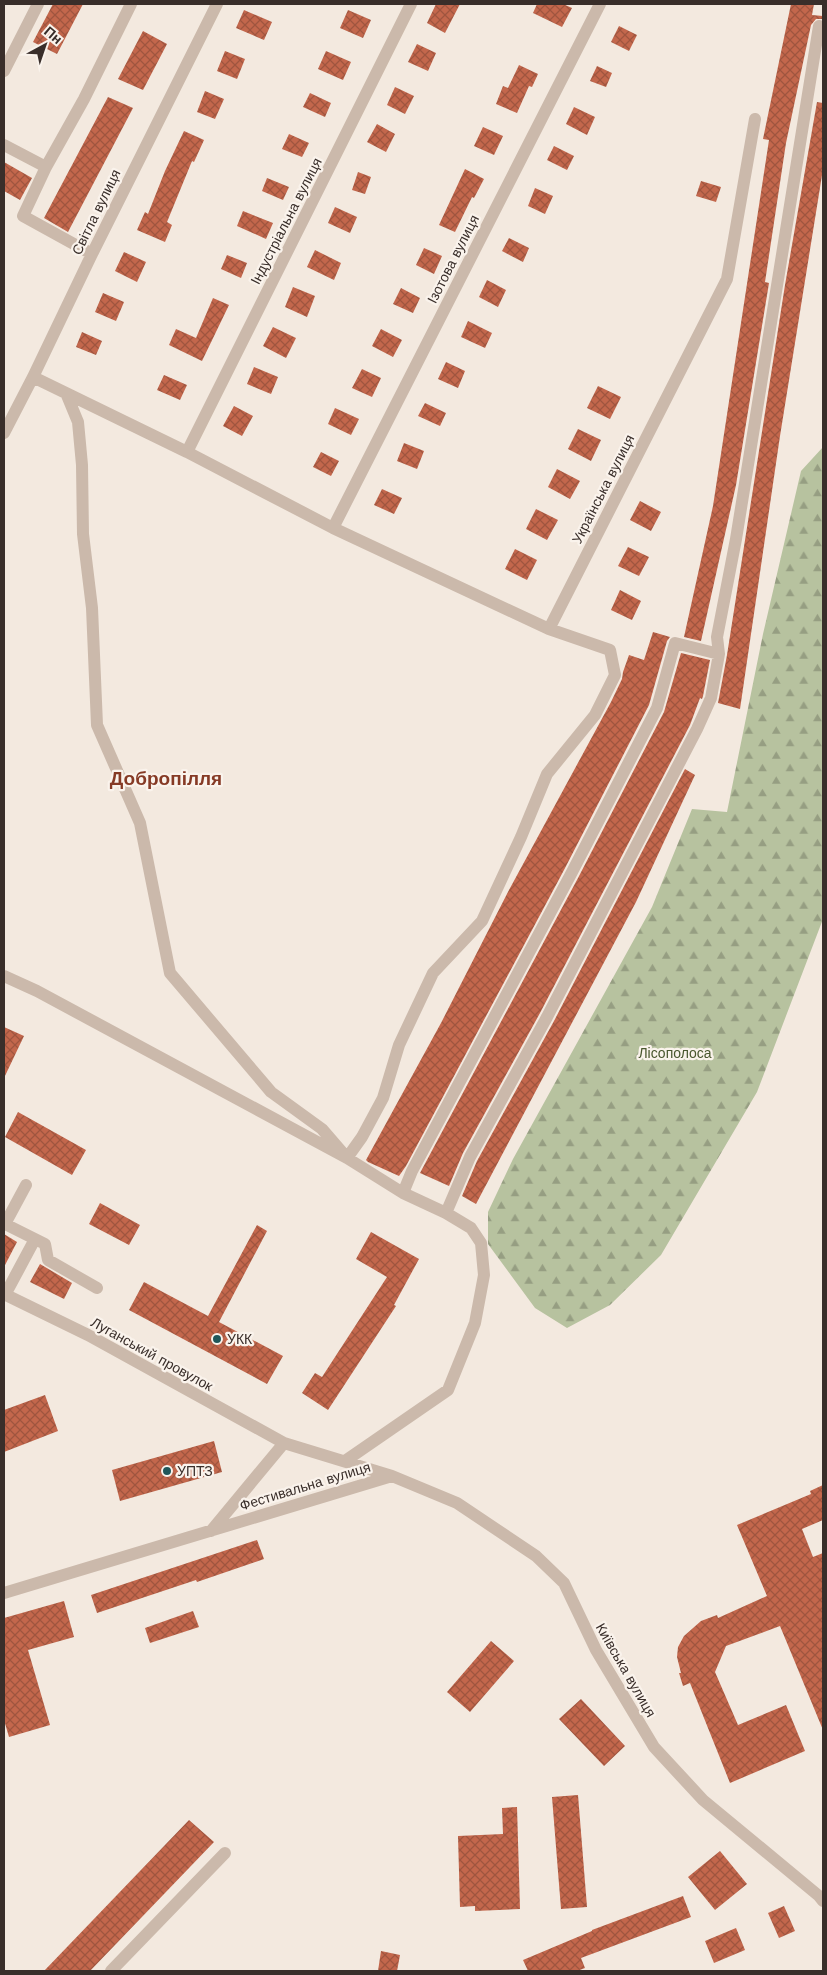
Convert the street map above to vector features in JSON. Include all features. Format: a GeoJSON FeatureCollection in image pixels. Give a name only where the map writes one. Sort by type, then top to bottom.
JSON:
{"type":"FeatureCollection","features":[{"type":"Feature","properties":{"kind":"street"},"geometry":{"type":"LineString","coordinates":[[4,72],[38,4]]}},
{"type":"Feature","properties":{"kind":"street"},"geometry":{"type":"LineString","coordinates":[[92,254],[23,216],[46,167],[84,100],[131,4]]}},
{"type":"Feature","properties":{"kind":"street","name":"Світла вулиця"},"geometry":{"type":"LineString","coordinates":[[4,433],[217,4]]}},
{"type":"Feature","properties":{"kind":"street","name":"Індустріальна вулиця"},"geometry":{"type":"LineString","coordinates":[[188,452],[411,4]]}},
{"type":"Feature","properties":{"kind":"street","name":"Ізотова вулиця"},"geometry":{"type":"LineString","coordinates":[[333,528],[597,5]]}},
{"type":"Feature","properties":{"kind":"street"},"geometry":{"type":"LineString","coordinates":[[446,1214],[470,1157],[547,1017],[711,698],[719,654],[717,637],[736,539],[819,26]]}},
{"type":"Feature","properties":{"kind":"street","name":"Українська вулиця"},"geometry":{"type":"LineString","coordinates":[[549,629],[727,279],[755,119]]}},
{"type":"Feature","properties":{"kind":"street"},"geometry":{"type":"LineString","coordinates":[[4,145],[46,167]]}},
{"type":"Feature","properties":{"kind":"street"},"geometry":{"type":"LineString","coordinates":[[33,377],[188,452],[333,528],[549,629],[610,650],[615,675],[595,715],[547,774],[522,836],[482,921],[433,973],[399,1045],[383,1098],[362,1137],[347,1158]]}},
{"type":"Feature","properties":{"kind":"street"},"geometry":{"type":"LineString","coordinates":[[66,393],[78,422],[82,465],[83,534],[92,608],[96,725],[140,822],[170,973],[270,1092],[322,1129],[347,1158]]}},
{"type":"Feature","properties":{"kind":"street"},"geometry":{"type":"LineString","coordinates":[[404,1193],[412,1171],[567,882],[657,708],[675,643],[719,654]]}},
{"type":"Feature","properties":{"kind":"street"},"geometry":{"type":"LineString","coordinates":[[4,976],[37,991],[347,1158],[404,1193],[471,1228],[481,1243],[484,1275],[475,1323],[448,1390],[345,1461]]}},
{"type":"Feature","properties":{"kind":"street"},"geometry":{"type":"LineString","coordinates":[[26,1185],[5,1224],[45,1244],[48,1260],[97,1288]]}},
{"type":"Feature","properties":{"kind":"street"},"geometry":{"type":"LineString","coordinates":[[4,1294],[35,1239]]}},
{"type":"Feature","properties":{"kind":"street","name":"Луганський провулок"},"geometry":{"type":"LineString","coordinates":[[4,1294],[88,1335],[284,1444]]}},
{"type":"Feature","properties":{"kind":"street","name":"Фестивальна вулиця"},"geometry":{"type":"LineString","coordinates":[[211,1531],[284,1444],[392,1476]]}},
{"type":"Feature","properties":{"kind":"street","name":"Фестивальна вулиця"},"geometry":{"type":"LineString","coordinates":[[4,1593],[392,1476]]}},
{"type":"Feature","properties":{"kind":"street","name":"Київська вулиця"},"geometry":{"type":"LineString","coordinates":[[392,1476],[457,1504],[536,1556],[564,1583],[596,1650],[654,1747],[703,1800],[823,1901]]}},
{"type":"Feature","properties":{"kind":"street"},"geometry":{"type":"LineString","coordinates":[[111,1971],[225,1853]]}},
{"type":"Feature","properties":{"kind":"green space","name":"Лісополоса"},"geometry":{"type":"Polygon","coordinates":[[[823,447],[823,919],[757,1092],[661,1255],[610,1305],[567,1328],[535,1308],[488,1244],[488,1212],[513,1159],[652,907],[692,809],[727,812],[763,634],[801,471],[823,447]]]}},
{"type":"Feature","properties":{"kind":"building"},"geometry":{"type":"Polygon","coordinates":[[[53,4],[83,4],[57,54],[33,42],[53,4]]]}},
{"type":"Feature","properties":{"kind":"building"},"geometry":{"type":"Polygon","coordinates":[[[436,4],[460,4],[445,33],[427,23],[436,4]]]}},
{"type":"Feature","properties":{"kind":"building"},"geometry":{"type":"Polygon","coordinates":[[[537,4],[563,4],[572,8],[562,27],[533,13],[537,4]]]}},
{"type":"Feature","properties":{"kind":"building"},"geometry":{"type":"Polygon","coordinates":[[[791,4],[814,4],[812,15],[823,16],[823,19],[816,19],[811,25],[786,143],[765,282],[769,283],[736,485],[701,641],[684,637],[713,506],[769,140],[763,139],[791,4]]]}},
{"type":"Feature","properties":{"kind":"building"},"geometry":{"type":"Polygon","coordinates":[[[244,10],[272,22],[264,40],[236,28],[244,10]]]}},
{"type":"Feature","properties":{"kind":"building"},"geometry":{"type":"Polygon","coordinates":[[[348,10],[371,20],[363,38],[340,28],[348,10]]]}},
{"type":"Feature","properties":{"kind":"building"},"geometry":{"type":"Polygon","coordinates":[[[619,26],[637,35],[629,51],[611,42],[619,26]]]}},
{"type":"Feature","properties":{"kind":"building"},"geometry":{"type":"Polygon","coordinates":[[[143,31],[167,44],[143,90],[118,79],[143,31]]]}},
{"type":"Feature","properties":{"kind":"building"},"geometry":{"type":"Polygon","coordinates":[[[417,44],[436,53],[428,71],[408,62],[417,44]]]}},
{"type":"Feature","properties":{"kind":"building"},"geometry":{"type":"Polygon","coordinates":[[[225,51],[245,59],[237,79],[217,71],[225,51]]]}},
{"type":"Feature","properties":{"kind":"building"},"geometry":{"type":"Polygon","coordinates":[[[326,51],[351,62],[343,80],[318,69],[326,51]]]}},
{"type":"Feature","properties":{"kind":"building"},"geometry":{"type":"Polygon","coordinates":[[[519,65],[538,74],[532,87],[529,86],[517,113],[496,104],[503,86],[508,88],[519,65]]]}},
{"type":"Feature","properties":{"kind":"building"},"geometry":{"type":"Polygon","coordinates":[[[597,66],[612,73],[606,87],[590,81],[597,66]]]}},
{"type":"Feature","properties":{"kind":"building"},"geometry":{"type":"Polygon","coordinates":[[[395,87],[414,96],[405,114],[387,105],[395,87]]]}},
{"type":"Feature","properties":{"kind":"building"},"geometry":{"type":"Polygon","coordinates":[[[205,91],[224,99],[215,119],[197,112],[205,91]]]}},
{"type":"Feature","properties":{"kind":"building"},"geometry":{"type":"Polygon","coordinates":[[[310,93],[331,103],[325,117],[303,107],[310,93]]]}},
{"type":"Feature","properties":{"kind":"building"},"geometry":{"type":"Polygon","coordinates":[[[108,97],[133,108],[68,232],[44,218],[108,97]]]}},
{"type":"Feature","properties":{"kind":"building"},"geometry":{"type":"Polygon","coordinates":[[[817,102],[823,103],[823,169],[780,436],[740,709],[718,703],[785,285],[817,102]]]}},
{"type":"Feature","properties":{"kind":"building"},"geometry":{"type":"Polygon","coordinates":[[[574,107],[595,117],[587,135],[566,124],[574,107]]]}},
{"type":"Feature","properties":{"kind":"building"},"geometry":{"type":"Polygon","coordinates":[[[377,124],[395,134],[386,152],[367,142],[377,124]]]}},
{"type":"Feature","properties":{"kind":"building"},"geometry":{"type":"Polygon","coordinates":[[[483,127],[503,136],[494,155],[474,146],[483,127]]]}},
{"type":"Feature","properties":{"kind":"building"},"geometry":{"type":"Polygon","coordinates":[[[184,131],[204,140],[194,162],[192,161],[167,222],[172,225],[165,242],[137,230],[145,212],[148,214],[165,171],[184,131]]]}},
{"type":"Feature","properties":{"kind":"building"},"geometry":{"type":"Polygon","coordinates":[[[289,134],[309,143],[302,157],[282,149],[289,134]]]}},
{"type":"Feature","properties":{"kind":"building"},"geometry":{"type":"Polygon","coordinates":[[[554,146],[574,156],[567,170],[547,160],[554,146]]]}},
{"type":"Feature","properties":{"kind":"building"},"geometry":{"type":"Polygon","coordinates":[[[4,162],[32,178],[20,200],[4,191],[4,162]]]}},
{"type":"Feature","properties":{"kind":"building"},"geometry":{"type":"Polygon","coordinates":[[[465,169],[484,179],[474,198],[472,197],[455,232],[439,225],[465,169]]]}},
{"type":"Feature","properties":{"kind":"building"},"geometry":{"type":"Polygon","coordinates":[[[358,172],[371,177],[365,194],[352,190],[358,172]]]}},
{"type":"Feature","properties":{"kind":"building"},"geometry":{"type":"Polygon","coordinates":[[[267,178],[289,187],[283,200],[262,191],[267,178]]]}},
{"type":"Feature","properties":{"kind":"building"},"geometry":{"type":"Polygon","coordinates":[[[701,181],[721,187],[716,202],[696,196],[701,181]]]}},
{"type":"Feature","properties":{"kind":"building"},"geometry":{"type":"Polygon","coordinates":[[[535,188],[553,196],[545,214],[528,206],[535,188]]]}},
{"type":"Feature","properties":{"kind":"building"},"geometry":{"type":"Polygon","coordinates":[[[335,207],[357,217],[350,233],[328,223],[335,207]]]}},
{"type":"Feature","properties":{"kind":"building"},"geometry":{"type":"Polygon","coordinates":[[[243,211],[273,223],[266,239],[237,226],[243,211]]]}},
{"type":"Feature","properties":{"kind":"building"},"geometry":{"type":"Polygon","coordinates":[[[509,238],[529,248],[523,262],[502,251],[509,238]]]}},
{"type":"Feature","properties":{"kind":"building"},"geometry":{"type":"Polygon","coordinates":[[[424,248],[442,256],[434,274],[416,265],[424,248]]]}},
{"type":"Feature","properties":{"kind":"building"},"geometry":{"type":"Polygon","coordinates":[[[315,250],[341,263],[334,280],[307,267],[315,250]]]}},
{"type":"Feature","properties":{"kind":"building"},"geometry":{"type":"Polygon","coordinates":[[[124,252],[146,262],[137,282],[115,271],[124,252]]]}},
{"type":"Feature","properties":{"kind":"building"},"geometry":{"type":"Polygon","coordinates":[[[227,255],[247,263],[241,278],[221,269],[227,255]]]}},
{"type":"Feature","properties":{"kind":"building"},"geometry":{"type":"Polygon","coordinates":[[[487,280],[506,290],[498,307],[479,297],[487,280]]]}},
{"type":"Feature","properties":{"kind":"building"},"geometry":{"type":"Polygon","coordinates":[[[293,287],[315,296],[307,317],[285,307],[293,287]]]}},
{"type":"Feature","properties":{"kind":"building"},"geometry":{"type":"Polygon","coordinates":[[[401,288],[420,298],[413,313],[393,304],[401,288]]]}},
{"type":"Feature","properties":{"kind":"building"},"geometry":{"type":"Polygon","coordinates":[[[103,293],[124,302],[116,321],[95,312],[103,293]]]}},
{"type":"Feature","properties":{"kind":"building"},"geometry":{"type":"Polygon","coordinates":[[[213,298],[229,305],[202,361],[169,345],[176,329],[196,338],[213,298]]]}},
{"type":"Feature","properties":{"kind":"building"},"geometry":{"type":"Polygon","coordinates":[[[468,321],[492,333],[485,348],[461,337],[468,321]]]}},
{"type":"Feature","properties":{"kind":"building"},"geometry":{"type":"Polygon","coordinates":[[[273,327],[296,338],[286,358],[263,346],[273,327]]]}},
{"type":"Feature","properties":{"kind":"building"},"geometry":{"type":"Polygon","coordinates":[[[381,329],[402,340],[393,357],[372,346],[381,329]]]}},
{"type":"Feature","properties":{"kind":"building"},"geometry":{"type":"Polygon","coordinates":[[[82,332],[102,341],[96,355],[76,347],[82,332]]]}},
{"type":"Feature","properties":{"kind":"building"},"geometry":{"type":"Polygon","coordinates":[[[446,362],[465,371],[458,388],[438,379],[446,362]]]}},
{"type":"Feature","properties":{"kind":"building"},"geometry":{"type":"Polygon","coordinates":[[[254,367],[278,377],[271,394],[247,384],[254,367]]]}},
{"type":"Feature","properties":{"kind":"building"},"geometry":{"type":"Polygon","coordinates":[[[362,369],[381,378],[372,397],[352,388],[362,369]]]}},
{"type":"Feature","properties":{"kind":"building"},"geometry":{"type":"Polygon","coordinates":[[[164,375],[187,385],[180,400],[157,390],[164,375]]]}},
{"type":"Feature","properties":{"kind":"building"},"geometry":{"type":"Polygon","coordinates":[[[598,386],[621,397],[610,419],[587,408],[598,386]]]}},
{"type":"Feature","properties":{"kind":"building"},"geometry":{"type":"Polygon","coordinates":[[[425,403],[446,413],[440,426],[418,416],[425,403]]]}},
{"type":"Feature","properties":{"kind":"building"},"geometry":{"type":"Polygon","coordinates":[[[234,406],[253,416],[242,436],[223,426],[234,406]]]}},
{"type":"Feature","properties":{"kind":"building"},"geometry":{"type":"Polygon","coordinates":[[[335,408],[359,419],[351,435],[328,424],[335,408]]]}},
{"type":"Feature","properties":{"kind":"building"},"geometry":{"type":"Polygon","coordinates":[[[578,429],[601,440],[591,461],[568,449],[578,429]]]}},
{"type":"Feature","properties":{"kind":"building"},"geometry":{"type":"Polygon","coordinates":[[[404,443],[424,451],[417,469],[397,461],[404,443]]]}},
{"type":"Feature","properties":{"kind":"building"},"geometry":{"type":"Polygon","coordinates":[[[321,452],[339,461],[331,476],[313,467],[321,452]]]}},
{"type":"Feature","properties":{"kind":"building"},"geometry":{"type":"Polygon","coordinates":[[[557,469],[580,481],[570,499],[548,487],[557,469]]]}},
{"type":"Feature","properties":{"kind":"building"},"geometry":{"type":"Polygon","coordinates":[[[382,489],[402,498],[394,514],[374,505],[382,489]]]}},
{"type":"Feature","properties":{"kind":"building"},"geometry":{"type":"Polygon","coordinates":[[[640,501],[661,512],[651,531],[630,520],[640,501]]]}},
{"type":"Feature","properties":{"kind":"building"},"geometry":{"type":"Polygon","coordinates":[[[536,509],[558,520],[547,540],[526,529],[536,509]]]}},
{"type":"Feature","properties":{"kind":"building"},"geometry":{"type":"Polygon","coordinates":[[[628,547],[649,557],[639,576],[618,566],[628,547]]]}},
{"type":"Feature","properties":{"kind":"building"},"geometry":{"type":"Polygon","coordinates":[[[515,549],[537,560],[527,580],[505,569],[515,549]]]}},
{"type":"Feature","properties":{"kind":"building"},"geometry":{"type":"Polygon","coordinates":[[[620,590],[641,601],[632,620],[611,610],[620,590]]]}},
{"type":"Feature","properties":{"kind":"building"},"geometry":{"type":"Polygon","coordinates":[[[653,632],[670,637],[667,641],[649,705],[564,870],[406,1166],[399,1176],[368,1162],[366,1160],[441,1023],[509,890],[611,702],[622,679],[629,655],[644,660],[653,632]]]}},
{"type":"Feature","properties":{"kind":"building"},"geometry":{"type":"Polygon","coordinates":[[[681,653],[710,660],[703,696],[702,699],[700,698],[690,725],[540,1013],[463,1153],[449,1186],[420,1173],[578,878],[664,712],[681,653]]]}},
{"type":"Feature","properties":{"kind":"building"},"geometry":{"type":"Polygon","coordinates":[[[685,769],[695,775],[636,902],[476,1204],[462,1196],[477,1161],[554,1021],[685,769]]]}},
{"type":"Feature","properties":{"kind":"building"},"geometry":{"type":"Polygon","coordinates":[[[4,1027],[24,1036],[4,1078],[4,1027]]]}},
{"type":"Feature","properties":{"kind":"building"},"geometry":{"type":"Polygon","coordinates":[[[18,1112],[86,1150],[72,1175],[5,1137],[18,1112]]]}},
{"type":"Feature","properties":{"kind":"building"},"geometry":{"type":"Polygon","coordinates":[[[100,1203],[140,1225],[129,1245],[89,1224],[100,1203]]]}},
{"type":"Feature","properties":{"kind":"building","name":"УКК"},"geometry":{"type":"Polygon","coordinates":[[[257,1225],[267,1231],[219,1322],[283,1356],[267,1384],[129,1310],[144,1282],[208,1316],[257,1225]]]}},
{"type":"Feature","properties":{"kind":"building"},"geometry":{"type":"Polygon","coordinates":[[[371,1232],[419,1259],[394,1305],[396,1306],[328,1410],[302,1393],[315,1373],[322,1377],[387,1277],[356,1259],[371,1232]]]}},
{"type":"Feature","properties":{"kind":"building"},"geometry":{"type":"Polygon","coordinates":[[[4,1234],[17,1242],[4,1267],[4,1234]]]}},
{"type":"Feature","properties":{"kind":"building"},"geometry":{"type":"Polygon","coordinates":[[[40,1264],[72,1283],[64,1299],[30,1282],[40,1264]]]}},
{"type":"Feature","properties":{"kind":"building"},"geometry":{"type":"Polygon","coordinates":[[[45,1395],[58,1431],[4,1452],[4,1410],[45,1395]]]}},
{"type":"Feature","properties":{"kind":"building","name":"УПТЗ"},"geometry":{"type":"Polygon","coordinates":[[[214,1441],[222,1472],[120,1501],[112,1470],[214,1441]]]}},
{"type":"Feature","properties":{"kind":"building"},"geometry":{"type":"Polygon","coordinates":[[[823,1485],[823,1520],[802,1529],[813,1557],[823,1553],[823,1730],[780,1626],[726,1646],[715,1672],[738,1725],[786,1705],[805,1751],[730,1783],[690,1683],[683,1686],[679,1673],[681,1673],[677,1657],[678,1647],[684,1636],[701,1621],[717,1615],[718,1618],[767,1596],[737,1525],[811,1494],[810,1491],[823,1485]]]}},
{"type":"Feature","properties":{"kind":"building"},"geometry":{"type":"Polygon","coordinates":[[[257,1540],[264,1559],[97,1613],[91,1595],[257,1540]]]}},
{"type":"Feature","properties":{"kind":"building"},"geometry":{"type":"Polygon","coordinates":[[[64,1601],[74,1637],[28,1650],[50,1725],[9,1737],[4,1720],[4,1618],[64,1601]]]}},
{"type":"Feature","properties":{"kind":"building"},"geometry":{"type":"Polygon","coordinates":[[[193,1611],[199,1627],[150,1643],[145,1628],[193,1611]]]}},
{"type":"Feature","properties":{"kind":"building"},"geometry":{"type":"Polygon","coordinates":[[[491,1641],[514,1661],[470,1712],[447,1692],[491,1641]]]}},
{"type":"Feature","properties":{"kind":"building"},"geometry":{"type":"Polygon","coordinates":[[[581,1699],[625,1746],[604,1766],[559,1719],[581,1699]]]}},
{"type":"Feature","properties":{"kind":"building"},"geometry":{"type":"Polygon","coordinates":[[[578,1795],[587,1907],[561,1909],[552,1797],[578,1795]]]}},
{"type":"Feature","properties":{"kind":"building"},"geometry":{"type":"Polygon","coordinates":[[[517,1807],[520,1909],[475,1911],[475,1906],[460,1907],[458,1836],[503,1834],[502,1808],[517,1807]]]}},
{"type":"Feature","properties":{"kind":"building"},"geometry":{"type":"Polygon","coordinates":[[[189,1820],[214,1842],[90,1971],[44,1971],[189,1820]]]}},
{"type":"Feature","properties":{"kind":"building"},"geometry":{"type":"Polygon","coordinates":[[[720,1851],[747,1884],[715,1910],[688,1877],[720,1851]]]}},
{"type":"Feature","properties":{"kind":"building"},"geometry":{"type":"Polygon","coordinates":[[[683,1896],[691,1917],[581,1958],[585,1968],[577,1971],[528,1971],[523,1960],[592,1930],[683,1896]]]}},
{"type":"Feature","properties":{"kind":"building"},"geometry":{"type":"Polygon","coordinates":[[[784,1906],[795,1931],[779,1938],[768,1913],[784,1906]]]}},
{"type":"Feature","properties":{"kind":"building"},"geometry":{"type":"Polygon","coordinates":[[[736,1928],[745,1950],[714,1963],[705,1941],[736,1928]]]}},
{"type":"Feature","properties":{"kind":"building"},"geometry":{"type":"Polygon","coordinates":[[[381,1951],[400,1955],[397,1971],[378,1971],[381,1951]]]}},
{"type":"Feature","properties":{"kind":"place","name":"УКК"},"geometry":{"type":"Point","coordinates":[217,1339]}},
{"type":"Feature","properties":{"kind":"place","name":"УПТЗ"},"geometry":{"type":"Point","coordinates":[167,1471]}},
{"type":"Feature","properties":{"kind":"district","name":"Добропілля"},"geometry":{"type":"Point","coordinates":[166,778]}}]}
